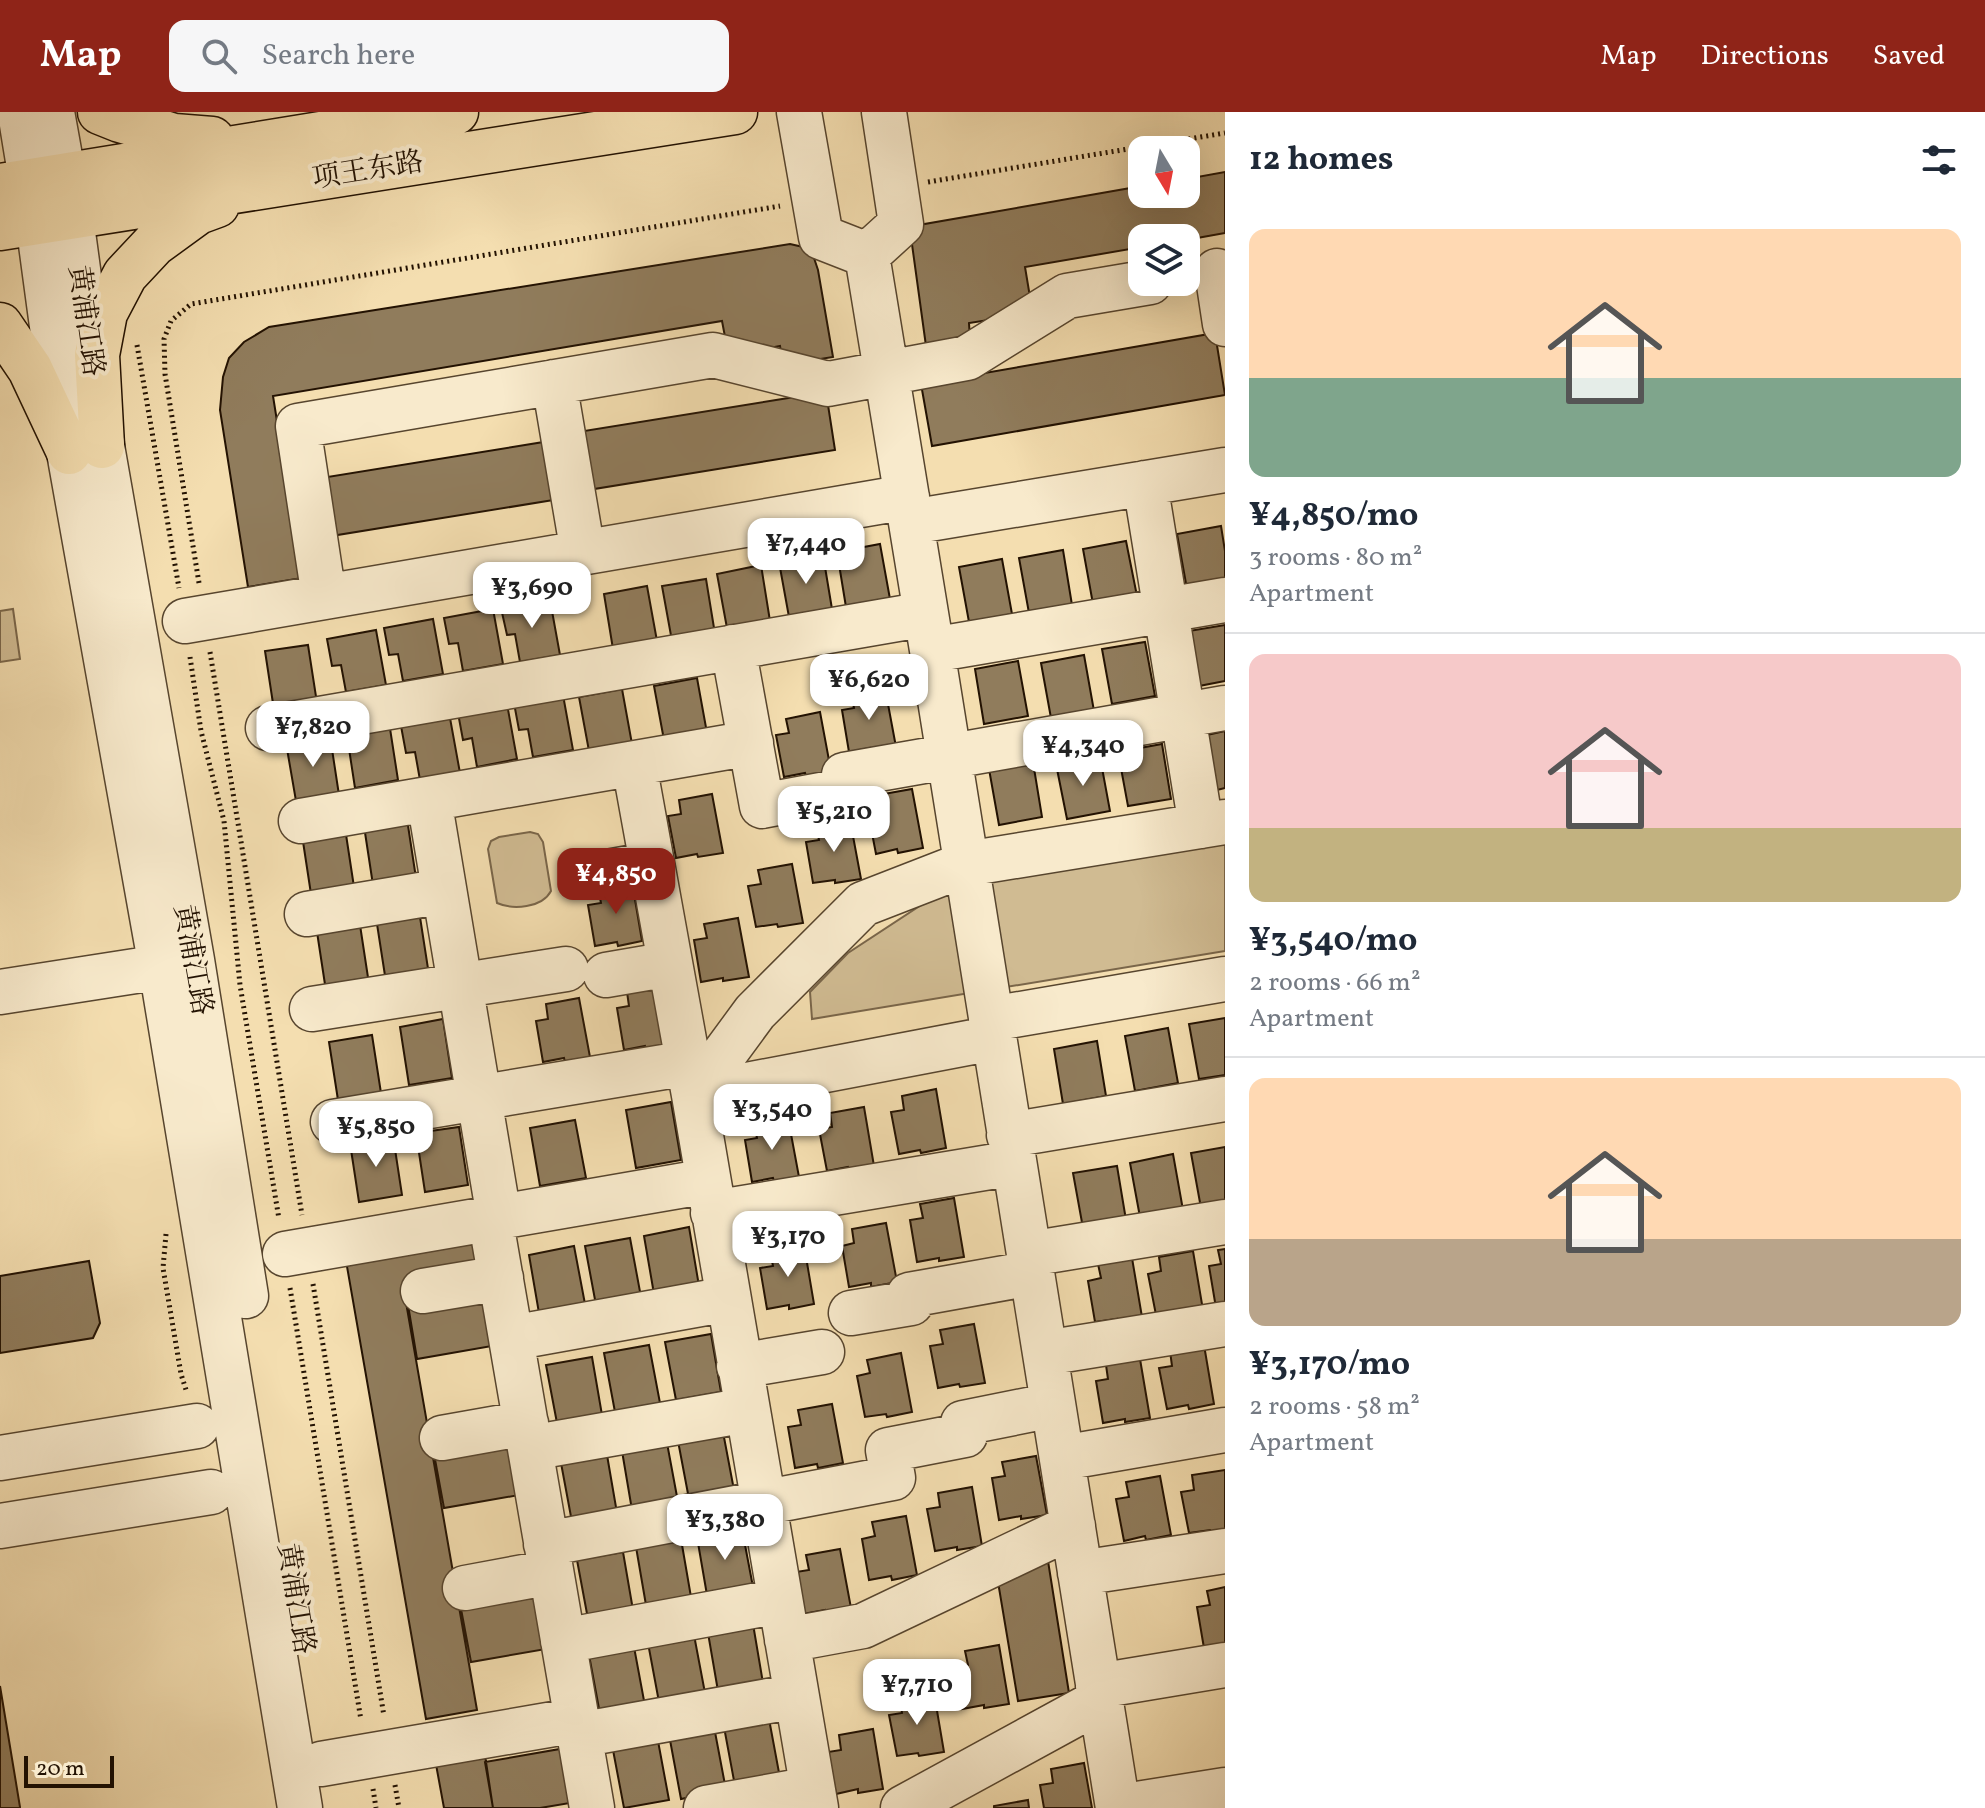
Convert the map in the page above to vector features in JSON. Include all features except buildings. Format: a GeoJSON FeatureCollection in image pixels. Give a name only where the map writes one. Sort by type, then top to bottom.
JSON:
{"type":"FeatureCollection","features":[{"type":"Feature","properties":{"kind":"main road"},"geometry":{"type":"LineString","coordinates":[[100,112],[174,136],[263,143]]}},
{"type":"Feature","properties":{"kind":"main road","name":"项王东路"},"geometry":{"type":"LineString","coordinates":[[34,202],[263,143],[394,117],[456,112]]}},
{"type":"Feature","properties":{"kind":"main road","name":"项王东路"},"geometry":{"type":"LineString","coordinates":[[34,202],[267,187],[735,112]]}},
{"type":"Feature","properties":{"kind":"main road"},"geometry":{"type":"LineString","coordinates":[[86,449],[105,313],[125,275],[154,244],[198,212],[267,187]]}},
{"type":"Feature","properties":{"kind":"main road"},"geometry":{"type":"LineString","coordinates":[[0,325],[86,449]]}},
{"type":"Feature","properties":{"kind":"street"},"geometry":{"type":"LineString","coordinates":[[20,112],[34,202]]}},
{"type":"Feature","properties":{"kind":"street","name":"黄浦江路"},"geometry":{"type":"LineString","coordinates":[[52,112],[34,202],[86,449],[329,1808]]}},
{"type":"Feature","properties":{"kind":"street"},"geometry":{"type":"LineString","coordinates":[[799,112],[821,237],[867,255]]}},
{"type":"Feature","properties":{"kind":"street"},"geometry":{"type":"LineString","coordinates":[[867,255],[901,224],[884,112]]}},
{"type":"Feature","properties":{"kind":"street"},"geometry":{"type":"LineString","coordinates":[[867,255],[1118,1807],[1225,1790]]}},
{"type":"Feature","properties":{"kind":"street"},"geometry":{"type":"LineString","coordinates":[[1209,272],[1225,324]]}},
{"type":"Feature","properties":{"kind":"street"},"geometry":{"type":"LineString","coordinates":[[324,597],[298,426],[713,355],[828,384],[967,358],[1067,296],[1128,286]]}},
{"type":"Feature","properties":{"kind":"street"},"geometry":{"type":"LineString","coordinates":[[554,382],[583,553]]}},
{"type":"Feature","properties":{"kind":"street"},"geometry":{"type":"LineString","coordinates":[[185,621],[583,553],[909,509],[1145,483],[1225,470]]}},
{"type":"Feature","properties":{"kind":"street"},"geometry":{"type":"LineString","coordinates":[[691,1079],[863,904],[966,864],[1213,824],[1183,715],[1145,483]]}},
{"type":"Feature","properties":{"kind":"street"},"geometry":{"type":"LineString","coordinates":[[268,728],[733,647],[1166,610],[1225,600]]}},
{"type":"Feature","properties":{"kind":"street"},"geometry":{"type":"LineString","coordinates":[[733,647],[762,806],[847,790],[844,775],[1225,708]]}},
{"type":"Feature","properties":{"kind":"street"},"geometry":{"type":"LineString","coordinates":[[301,821],[751,743]]}},
{"type":"Feature","properties":{"kind":"street"},"geometry":{"type":"LineString","coordinates":[[634,764],[814,1798],[706,1808]]}},
{"type":"Feature","properties":{"kind":"street"},"geometry":{"type":"LineString","coordinates":[[429,799],[499,1217],[492,1228],[592,1808]]}},
{"type":"Feature","properties":{"kind":"street"},"geometry":{"type":"LineString","coordinates":[[585,876],[652,864]]}},
{"type":"Feature","properties":{"kind":"street"},"geometry":{"type":"LineString","coordinates":[[307,914],[444,891]]}},
{"type":"Feature","properties":{"kind":"street"},"geometry":{"type":"LineString","coordinates":[[0,992],[177,964]]}},
{"type":"Feature","properties":{"kind":"street","name":"黄浦江路"},"geometry":{"type":"LineString","coordinates":[[177,964],[300,1808]]}},
{"type":"Feature","properties":{"kind":"street"},"geometry":{"type":"LineString","coordinates":[[312,1009],[460,985],[670,964]]}},
{"type":"Feature","properties":{"kind":"street"},"geometry":{"type":"LineString","coordinates":[[333,1122],[479,1098],[691,1079],[993,1028],[1225,979]]}},
{"type":"Feature","properties":{"kind":"street"},"geometry":{"type":"LineString","coordinates":[[285,1254],[499,1217],[710,1197],[1012,1149],[1225,1099]]}},
{"type":"Feature","properties":{"kind":"street"},"geometry":{"type":"LineString","coordinates":[[851,1313],[911,1303],[909,1295],[1030,1263],[1225,1222]]}},
{"type":"Feature","properties":{"kind":"street"},"geometry":{"type":"LineString","coordinates":[[423,1291],[501,1278]]}},
{"type":"Feature","properties":{"kind":"street"},"geometry":{"type":"LineString","coordinates":[[511,1338],[728,1299]]}},
{"type":"Feature","properties":{"kind":"street"},"geometry":{"type":"LineString","coordinates":[[1045,1353],[1225,1324]]}},
{"type":"Feature","properties":{"kind":"street"},"geometry":{"type":"LineString","coordinates":[[739,1366],[822,1352]]}},
{"type":"Feature","properties":{"kind":"street"},"geometry":{"type":"LineString","coordinates":[[465,1588],[549,1558],[763,1503],[893,1478],[888,1450],[965,1435],[963,1423],[1053,1405]]}},
{"type":"Feature","properties":{"kind":"street"},"geometry":{"type":"LineString","coordinates":[[442,1438],[528,1436],[747,1410]]}},
{"type":"Feature","properties":{"kind":"street"},"geometry":{"type":"LineString","coordinates":[[0,1458],[197,1426]]}},
{"type":"Feature","properties":{"kind":"street"},"geometry":{"type":"LineString","coordinates":[[1062,1458],[1225,1430]]}},
{"type":"Feature","properties":{"kind":"street"},"geometry":{"type":"LineString","coordinates":[[0,1526],[211,1492]]}},
{"type":"Feature","properties":{"kind":"street"},"geometry":{"type":"LineString","coordinates":[[563,1641],[783,1620],[863,1626],[1073,1526]]}},
{"type":"Feature","properties":{"kind":"street"},"geometry":{"type":"LineString","coordinates":[[1080,1573],[1225,1551]]}},
{"type":"Feature","properties":{"kind":"street"},"geometry":{"type":"LineString","coordinates":[[903,1808],[1099,1693],[1225,1665]]}},
{"type":"Feature","properties":{"kind":"street"},"geometry":{"type":"LineString","coordinates":[[321,1764],[796,1696]]}},
{"type":"Feature","properties":{"kind":"path"},"geometry":{"type":"LineString","coordinates":[[136,338],[201,731],[224,821],[240,985],[376,1808]]}},
{"type":"Feature","properties":{"kind":"shaded area"},"geometry":{"type":"Polygon","coordinates":[[[13,609],[20,659],[0,662],[0,611],[13,609]]]}},
{"type":"Feature","properties":{"kind":"shaded area"},"geometry":{"type":"Polygon","coordinates":[[[530,832],[538,834],[543,842],[551,891],[541,901],[527,906],[497,903],[488,849],[491,841],[530,832]]]}},
{"type":"Feature","properties":{"kind":"shaded area"},"geometry":{"type":"Polygon","coordinates":[[[1225,837],[1225,951],[812,1019],[810,992],[848,953],[938,894],[1069,862],[1225,837]]]}}]}
